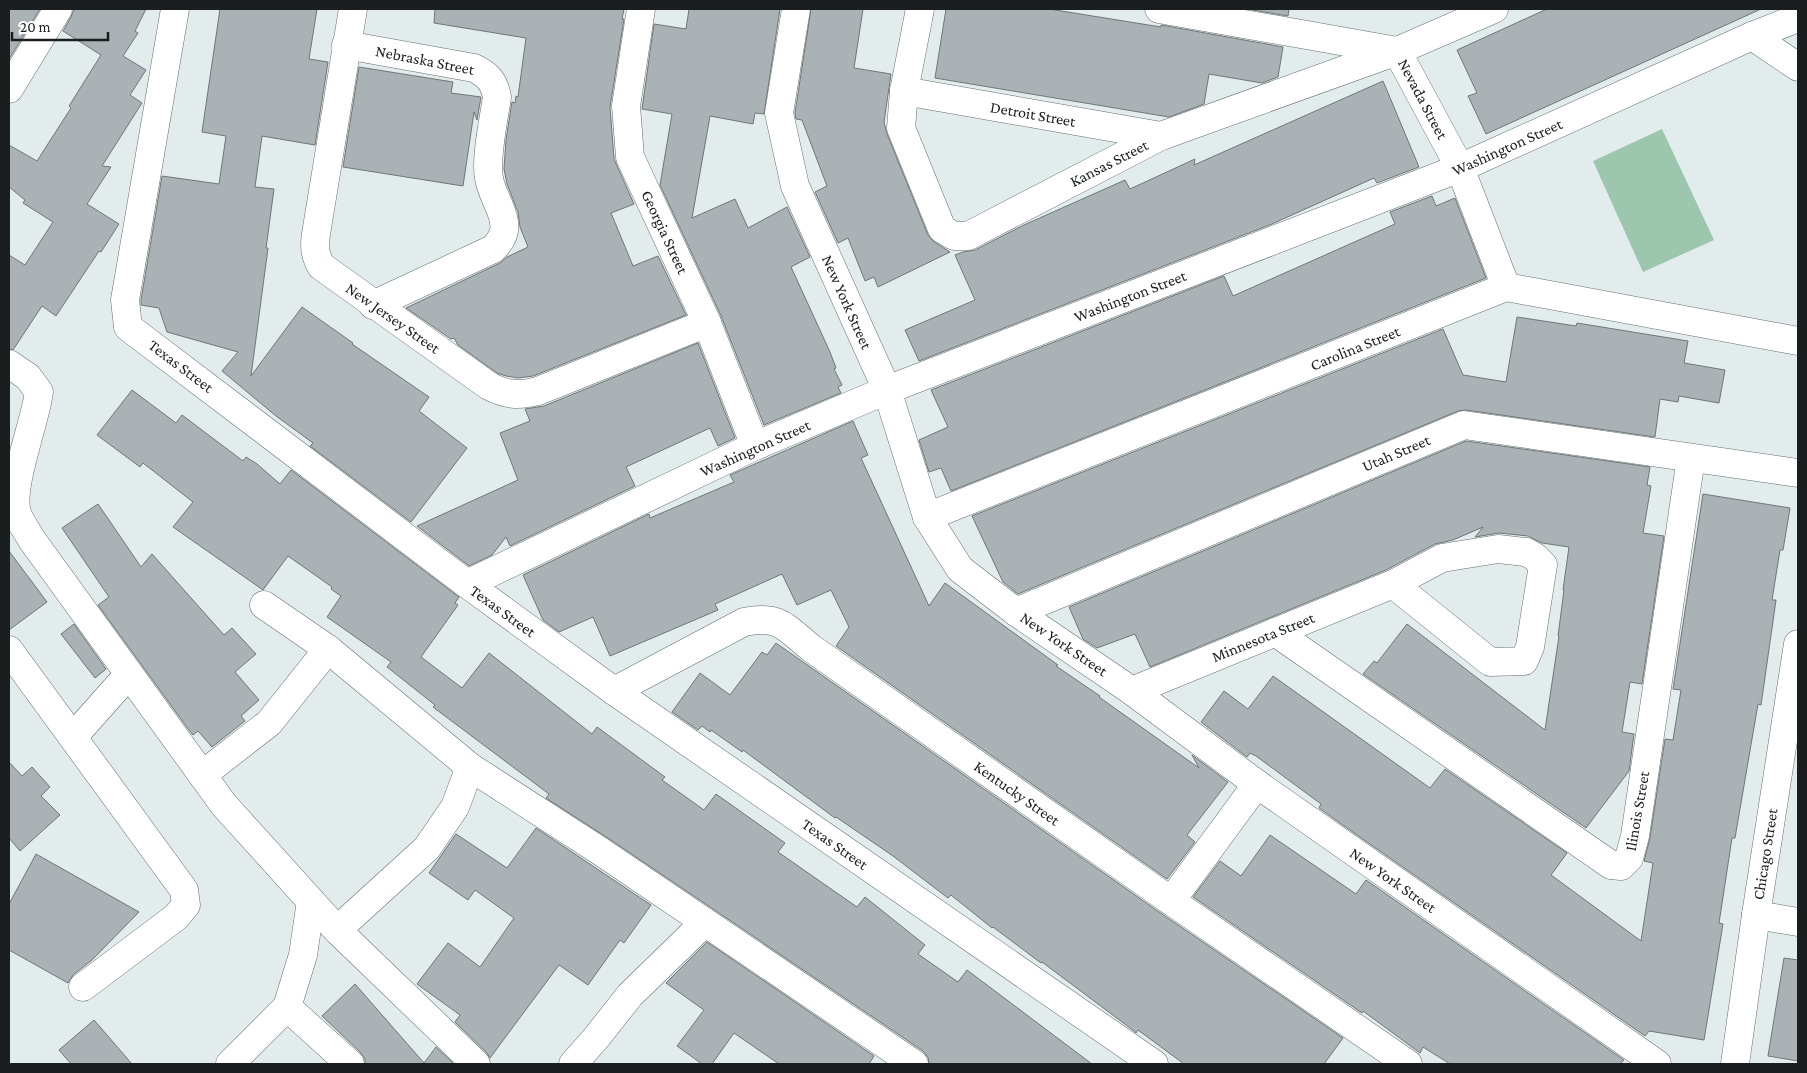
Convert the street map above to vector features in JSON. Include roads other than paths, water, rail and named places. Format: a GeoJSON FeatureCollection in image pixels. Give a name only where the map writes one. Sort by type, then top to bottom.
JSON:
{"type":"FeatureCollection","features":[{"type":"Feature","properties":{"kind":"street"},"geometry":{"type":"LineString","coordinates":[[9,89],[58,9]]}},
{"type":"Feature","properties":{"kind":"street","name":"Texas Street"},"geometry":{"type":"LineString","coordinates":[[175,9],[125,300],[128,327],[467,584],[614,691],[1154,1064]]}},
{"type":"Feature","properties":{"kind":"street","name":"New Jersey Street"},"geometry":{"type":"LineString","coordinates":[[353,9],[314,248],[321,266],[373,305],[489,386],[512,395],[538,391],[707,323]]}},
{"type":"Feature","properties":{"kind":"street","name":"Georgia Street"},"geometry":{"type":"LineString","coordinates":[[641,9],[626,106],[630,157],[707,323],[755,446]]}},
{"type":"Feature","properties":{"kind":"street","name":"New York Street"},"geometry":{"type":"LineString","coordinates":[[796,9],[779,113],[795,186],[887,390],[927,517],[960,569],[1016,612],[1132,690],[1257,784],[1657,1064]]}},
{"type":"Feature","properties":{"kind":"street","name":"Kansas Street"},"geometry":{"type":"LineString","coordinates":[[920,9],[904,91],[901,128],[942,229],[954,236],[968,236],[1161,136],[1397,51],[1494,9]]}},
{"type":"Feature","properties":{"kind":"street","name":"Nevada Street"},"geometry":{"type":"LineString","coordinates":[[1159,9],[1397,51],[1460,168],[1506,288]]}},
{"type":"Feature","properties":{"kind":"street","name":"Washington Street"},"geometry":{"type":"LineString","coordinates":[[467,584],[755,446],[887,390],[1460,168],[1752,36],[1798,18]]}},
{"type":"Feature","properties":{"kind":"street"},"geometry":{"type":"LineString","coordinates":[[1752,36],[1798,67]]}},
{"type":"Feature","properties":{"kind":"street","name":"Nebraska Street"},"geometry":{"type":"LineString","coordinates":[[346,45],[474,68],[487,75],[495,86],[497,97],[488,175],[504,221],[504,234],[500,242],[493,249],[373,305]]}},
{"type":"Feature","properties":{"kind":"street","name":"Detroit Street"},"geometry":{"type":"LineString","coordinates":[[904,91],[1161,136]]}},
{"type":"Feature","properties":{"kind":"street"},"geometry":{"type":"LineString","coordinates":[[1506,288],[1798,342]]}},
{"type":"Feature","properties":{"kind":"street","name":"Carolina Street"},"geometry":{"type":"LineString","coordinates":[[927,517],[1506,288]]}},
{"type":"Feature","properties":{"kind":"street"},"geometry":{"type":"LineString","coordinates":[[9,364],[28,377],[39,392],[37,407],[16,485],[13,514],[224,805],[337,930],[476,1064]]}},
{"type":"Feature","properties":{"kind":"street","name":"Utah Street"},"geometry":{"type":"LineString","coordinates":[[1016,612],[1464,425],[1798,473]]}},
{"type":"Feature","properties":{"kind":"street","name":"Ilinois Street"},"geometry":{"type":"LineString","coordinates":[[1275,632],[1611,865],[1621,866],[1629,858],[1636,836],[1691,458]]}},
{"type":"Feature","properties":{"kind":"street","name":"Minnesota Street"},"geometry":{"type":"LineString","coordinates":[[1132,690],[1393,584],[1442,558],[1498,549],[1526,552],[1543,565],[1530,646],[1524,661],[1490,662],[1393,584]]}},
{"type":"Feature","properties":{"kind":"street"},"geometry":{"type":"LineString","coordinates":[[264,605],[328,649],[470,767],[600,851],[914,1064]]}},
{"type":"Feature","properties":{"kind":"street","name":"Kentucky Street"},"geometry":{"type":"LineString","coordinates":[[614,691],[744,622],[762,618],[780,623],[811,648],[1171,901],[1408,1064]]}},
{"type":"Feature","properties":{"kind":"street","name":"Chicago Street"},"geometry":{"type":"LineString","coordinates":[[1735,1064],[1756,915],[1796,671],[1798,644]]}},
{"type":"Feature","properties":{"kind":"street"},"geometry":{"type":"LineString","coordinates":[[202,775],[269,723],[328,649]]}},
{"type":"Feature","properties":{"kind":"street"},"geometry":{"type":"LineString","coordinates":[[9,650],[184,890],[186,905],[176,917],[83,987]]}},
{"type":"Feature","properties":{"kind":"street"},"geometry":{"type":"LineString","coordinates":[[73,737],[129,674]]}},
{"type":"Feature","properties":{"kind":"street"},"geometry":{"type":"LineString","coordinates":[[337,930],[426,848],[455,807],[470,767]]}},
{"type":"Feature","properties":{"kind":"street"},"geometry":{"type":"LineString","coordinates":[[1171,901],[1257,784]]}},
{"type":"Feature","properties":{"kind":"street"},"geometry":{"type":"LineString","coordinates":[[230,1064],[288,1007],[303,955],[311,901]]}},
{"type":"Feature","properties":{"kind":"street"},"geometry":{"type":"LineString","coordinates":[[1756,915],[1798,922]]}},
{"type":"Feature","properties":{"kind":"street"},"geometry":{"type":"LineString","coordinates":[[573,1064],[630,995],[705,922]]}},
{"type":"Feature","properties":{"kind":"street"},"geometry":{"type":"LineString","coordinates":[[288,1007],[350,1064]]}}]}
